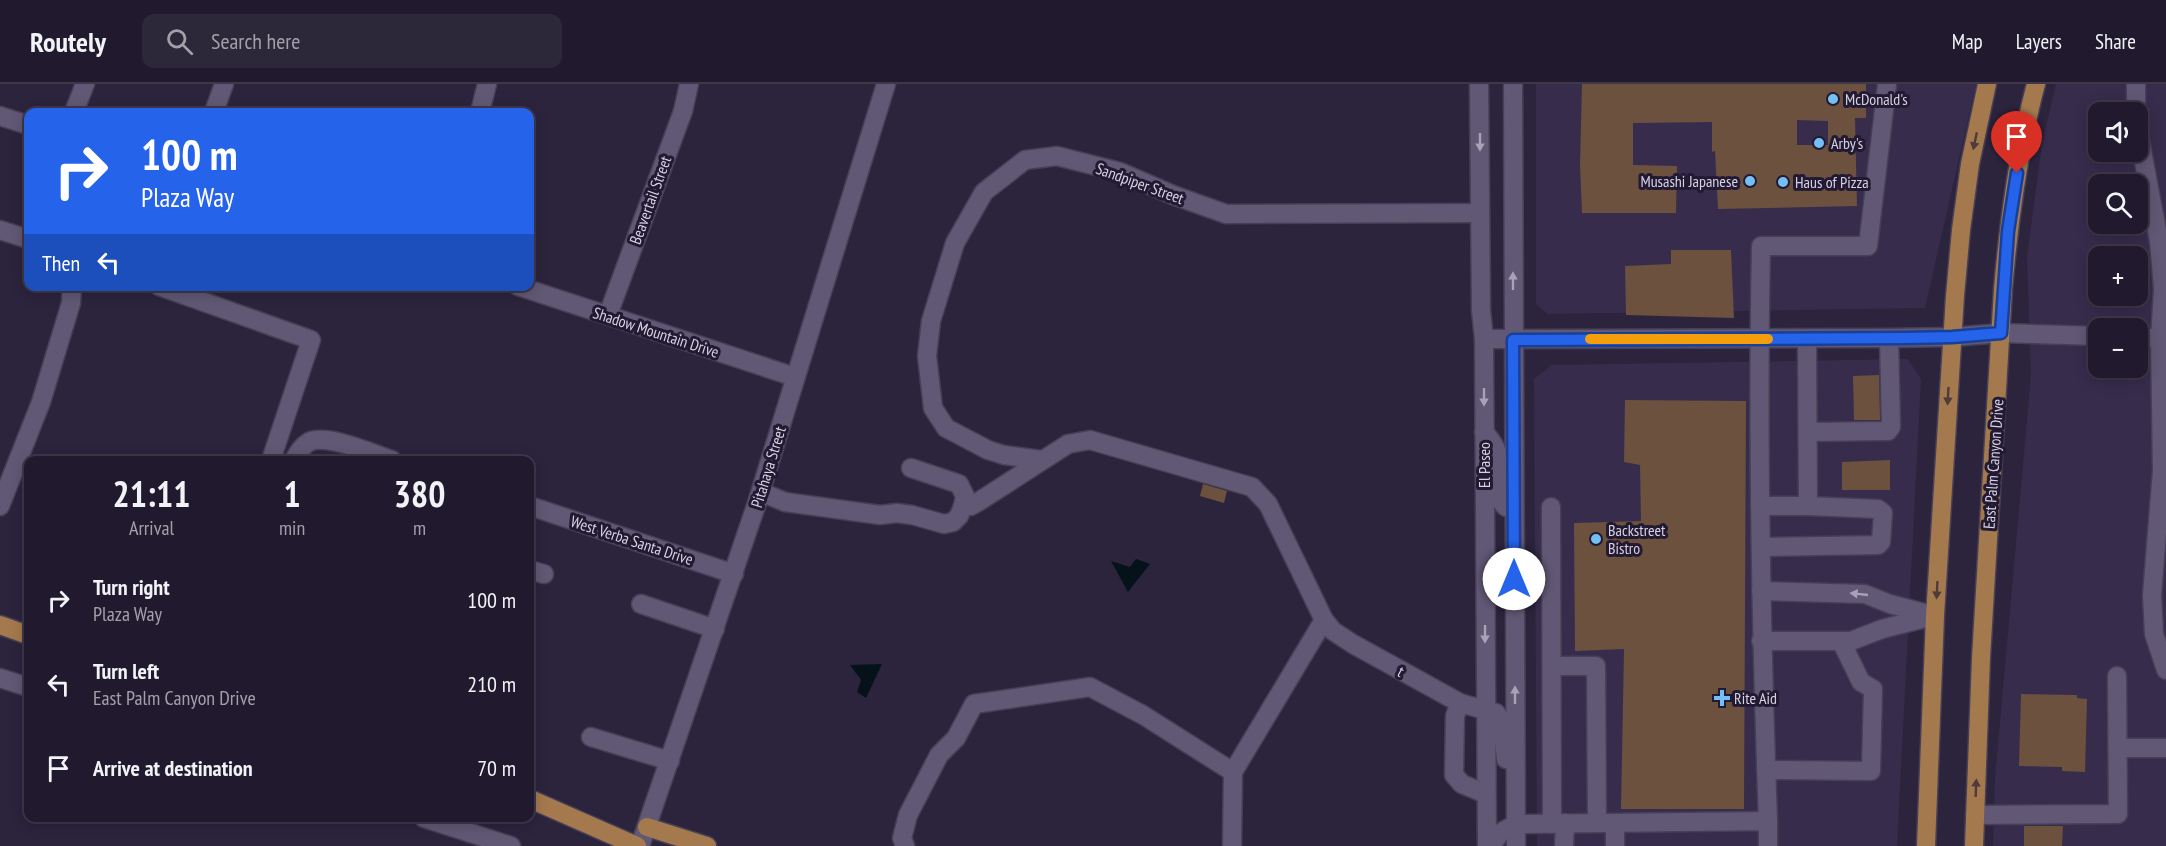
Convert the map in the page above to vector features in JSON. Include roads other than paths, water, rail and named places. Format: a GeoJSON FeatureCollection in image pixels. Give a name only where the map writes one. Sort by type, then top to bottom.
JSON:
{"type":"FeatureCollection","features":[{"type":"Feature","properties":{"kind":"main road"},"geometry":{"type":"LineString","coordinates":[[1926,846],[1935,616],[1952,337],[1962,219],[1970,164],[1987,84]]}},
{"type":"Feature","properties":{"kind":"main road","name":"East Palm Canyon Drive"},"geometry":{"type":"LineString","coordinates":[[1974,846],[1981,658],[2008,231],[2017,173],[2036,84]]}},
{"type":"Feature","properties":{"kind":"main road"},"geometry":{"type":"LineString","coordinates":[[0,626],[24,634]]}},
{"type":"Feature","properties":{"kind":"main road"},"geometry":{"type":"LineString","coordinates":[[534,801],[638,846]]}},
{"type":"Feature","properties":{"kind":"main road"},"geometry":{"type":"LineString","coordinates":[[647,827],[707,846]]}},
{"type":"Feature","properties":{"kind":"street"},"geometry":{"type":"LineString","coordinates":[[76,108],[85,84]]}},
{"type":"Feature","properties":{"kind":"street"},"geometry":{"type":"LineString","coordinates":[[215,108],[224,84]]}},
{"type":"Feature","properties":{"kind":"street"},"geometry":{"type":"LineString","coordinates":[[481,108],[487,84]]}},
{"type":"Feature","properties":{"kind":"street","name":"Beavertail Street"},"geometry":{"type":"LineString","coordinates":[[608,315],[683,111],[689,84]]}},
{"type":"Feature","properties":{"kind":"street","name":"Pitahaya Street"},"geometry":{"type":"LineString","coordinates":[[638,846],[647,827],[734,574],[886,84]]}},
{"type":"Feature","properties":{"kind":"street","name":"El Paseo"},"geometry":{"type":"LineString","coordinates":[[1479,84],[1481,310],[1484,339],[1486,794],[1489,846]]}},
{"type":"Feature","properties":{"kind":"street","name":"El Paseo"},"geometry":{"type":"LineString","coordinates":[[1513,84],[1516,846]]}},
{"type":"Feature","properties":{"kind":"street"},"geometry":{"type":"LineString","coordinates":[[1768,846],[1761,641],[1759,340],[1761,246],[1868,246],[1887,84]]}},
{"type":"Feature","properties":{"kind":"street"},"geometry":{"type":"LineString","coordinates":[[2136,84],[2136,102]]}},
{"type":"Feature","properties":{"kind":"street"},"geometry":{"type":"LineString","coordinates":[[0,116],[24,124]]}},
{"type":"Feature","properties":{"kind":"street","name":"Sandpiper Street"},"geometry":{"type":"LineString","coordinates":[[1041,460],[1004,455],[988,450],[946,428],[933,408],[927,356],[931,321],[955,243],[984,192],[1024,160],[1057,156],[1120,172],[1173,195],[1226,214],[1480,213]]}},
{"type":"Feature","properties":{"kind":"street"},"geometry":{"type":"LineString","coordinates":[[2145,162],[2163,242],[2164,434],[2152,595],[2154,634],[2166,670]]}},
{"type":"Feature","properties":{"kind":"street"},"geometry":{"type":"LineString","coordinates":[[0,230],[24,238]]}},
{"type":"Feature","properties":{"kind":"street"},"geometry":{"type":"LineString","coordinates":[[173,291],[311,340],[272,456]]}},
{"type":"Feature","properties":{"kind":"street","name":"Shadow Mountain Drive"},"geometry":{"type":"LineString","coordinates":[[534,291],[795,377]]}},
{"type":"Feature","properties":{"kind":"street"},"geometry":{"type":"LineString","coordinates":[[0,506],[41,402],[71,295]]}},
{"type":"Feature","properties":{"kind":"street"},"geometry":{"type":"LineString","coordinates":[[1484,339],[1759,340],[1952,337],[2001,333],[2088,336]]}},
{"type":"Feature","properties":{"kind":"street"},"geometry":{"type":"LineString","coordinates":[[1808,432],[1888,431],[1891,427],[1889,338]]}},
{"type":"Feature","properties":{"kind":"street"},"geometry":{"type":"LineString","coordinates":[[1807,339],[1808,506]]}},
{"type":"Feature","properties":{"kind":"street"},"geometry":{"type":"LineString","coordinates":[[1484,432],[1493,441],[1499,459],[1500,498],[1506,507],[1514,508]]}},
{"type":"Feature","properties":{"kind":"street"},"geometry":{"type":"LineString","coordinates":[[296,456],[309,442],[319,439],[331,440],[380,456]]}},
{"type":"Feature","properties":{"kind":"street"},"geometry":{"type":"LineString","coordinates":[[963,506],[971,506],[1068,444],[1090,440],[1252,487],[1268,504],[1324,620],[1233,772],[1233,846]]}},
{"type":"Feature","properties":{"kind":"street"},"geometry":{"type":"LineString","coordinates":[[1004,455],[1014,465],[1015,471],[1010,481]]}},
{"type":"Feature","properties":{"kind":"street"},"geometry":{"type":"LineString","coordinates":[[760,492],[785,502],[880,515],[897,513],[912,515],[944,524],[953,522],[963,506],[964,496],[959,484],[911,468]]}},
{"type":"Feature","properties":{"kind":"street"},"geometry":{"type":"LineString","coordinates":[[1760,506],[1808,506],[1878,510],[1883,513],[1881,543],[1878,545],[1761,547]]}},
{"type":"Feature","properties":{"kind":"street","name":"West Verba Santa Drive"},"geometry":{"type":"LineString","coordinates":[[534,507],[734,574]]}},
{"type":"Feature","properties":{"kind":"street"},"geometry":{"type":"LineString","coordinates":[[1551,507],[1552,666],[1559,823],[1564,846]]}},
{"type":"Feature","properties":{"kind":"street"},"geometry":{"type":"LineString","coordinates":[[1761,591],[1865,594],[1890,604],[1935,616]]}},
{"type":"Feature","properties":{"kind":"street"},"geometry":{"type":"LineString","coordinates":[[641,604],[715,629]]}},
{"type":"Feature","properties":{"kind":"street"},"geometry":{"type":"LineString","coordinates":[[1761,641],[1851,641],[1882,629],[1935,616]]}},
{"type":"Feature","properties":{"kind":"street","name":"t"},"geometry":{"type":"LineString","coordinates":[[1324,620],[1333,631],[1353,644],[1470,708],[1485,709]]}},
{"type":"Feature","properties":{"kind":"street"},"geometry":{"type":"LineString","coordinates":[[1766,770],[1871,771],[1872,689],[1861,682],[1841,641]]}},
{"type":"Feature","properties":{"kind":"street"},"geometry":{"type":"LineString","coordinates":[[1552,666],[1596,666],[1606,823],[1615,846]]}},
{"type":"Feature","properties":{"kind":"street"},"geometry":{"type":"LineString","coordinates":[[1975,815],[2118,814],[2117,676]]}},
{"type":"Feature","properties":{"kind":"street"},"geometry":{"type":"LineString","coordinates":[[0,678],[24,686]]}},
{"type":"Feature","properties":{"kind":"street"},"geometry":{"type":"LineString","coordinates":[[902,843],[908,815],[939,755],[956,738],[971,707],[979,703],[1090,687],[1143,715],[1233,772]]}},
{"type":"Feature","properties":{"kind":"street"},"geometry":{"type":"LineString","coordinates":[[1460,703],[1455,716],[1454,775],[1462,784],[1486,794]]}},
{"type":"Feature","properties":{"kind":"street"},"geometry":{"type":"LineString","coordinates":[[1485,709],[1496,713],[1502,722],[1510,802],[1516,820]]}},
{"type":"Feature","properties":{"kind":"street"},"geometry":{"type":"LineString","coordinates":[[591,737],[670,761]]}},
{"type":"Feature","properties":{"kind":"street"},"geometry":{"type":"LineString","coordinates":[[2118,748],[2166,748]]}},
{"type":"Feature","properties":{"kind":"street"},"geometry":{"type":"LineString","coordinates":[[1489,846],[1516,820],[1559,823],[1768,821]]}},
{"type":"Feature","properties":{"kind":"street"},"geometry":{"type":"LineString","coordinates":[[436,822],[511,846]]}},
{"type":"Feature","properties":{"kind":"place","name":"McDonald's"},"geometry":{"type":"Point","coordinates":[1833,99]}},
{"type":"Feature","properties":{"kind":"place","name":"Arby's"},"geometry":{"type":"Point","coordinates":[1819,143]}},
{"type":"Feature","properties":{"kind":"place","name":"Musashi Japanese"},"geometry":{"type":"Point","coordinates":[1750,181]}},
{"type":"Feature","properties":{"kind":"place","name":"Haus of Pizza"},"geometry":{"type":"Point","coordinates":[1783,182]}},
{"type":"Feature","properties":{"kind":"place","name":"Backstreet Bistro"},"geometry":{"type":"Point","coordinates":[1596,539]}},
{"type":"Feature","properties":{"kind":"place","name":"Rite Aid"},"geometry":{"type":"Point","coordinates":[1722,698]}}]}
